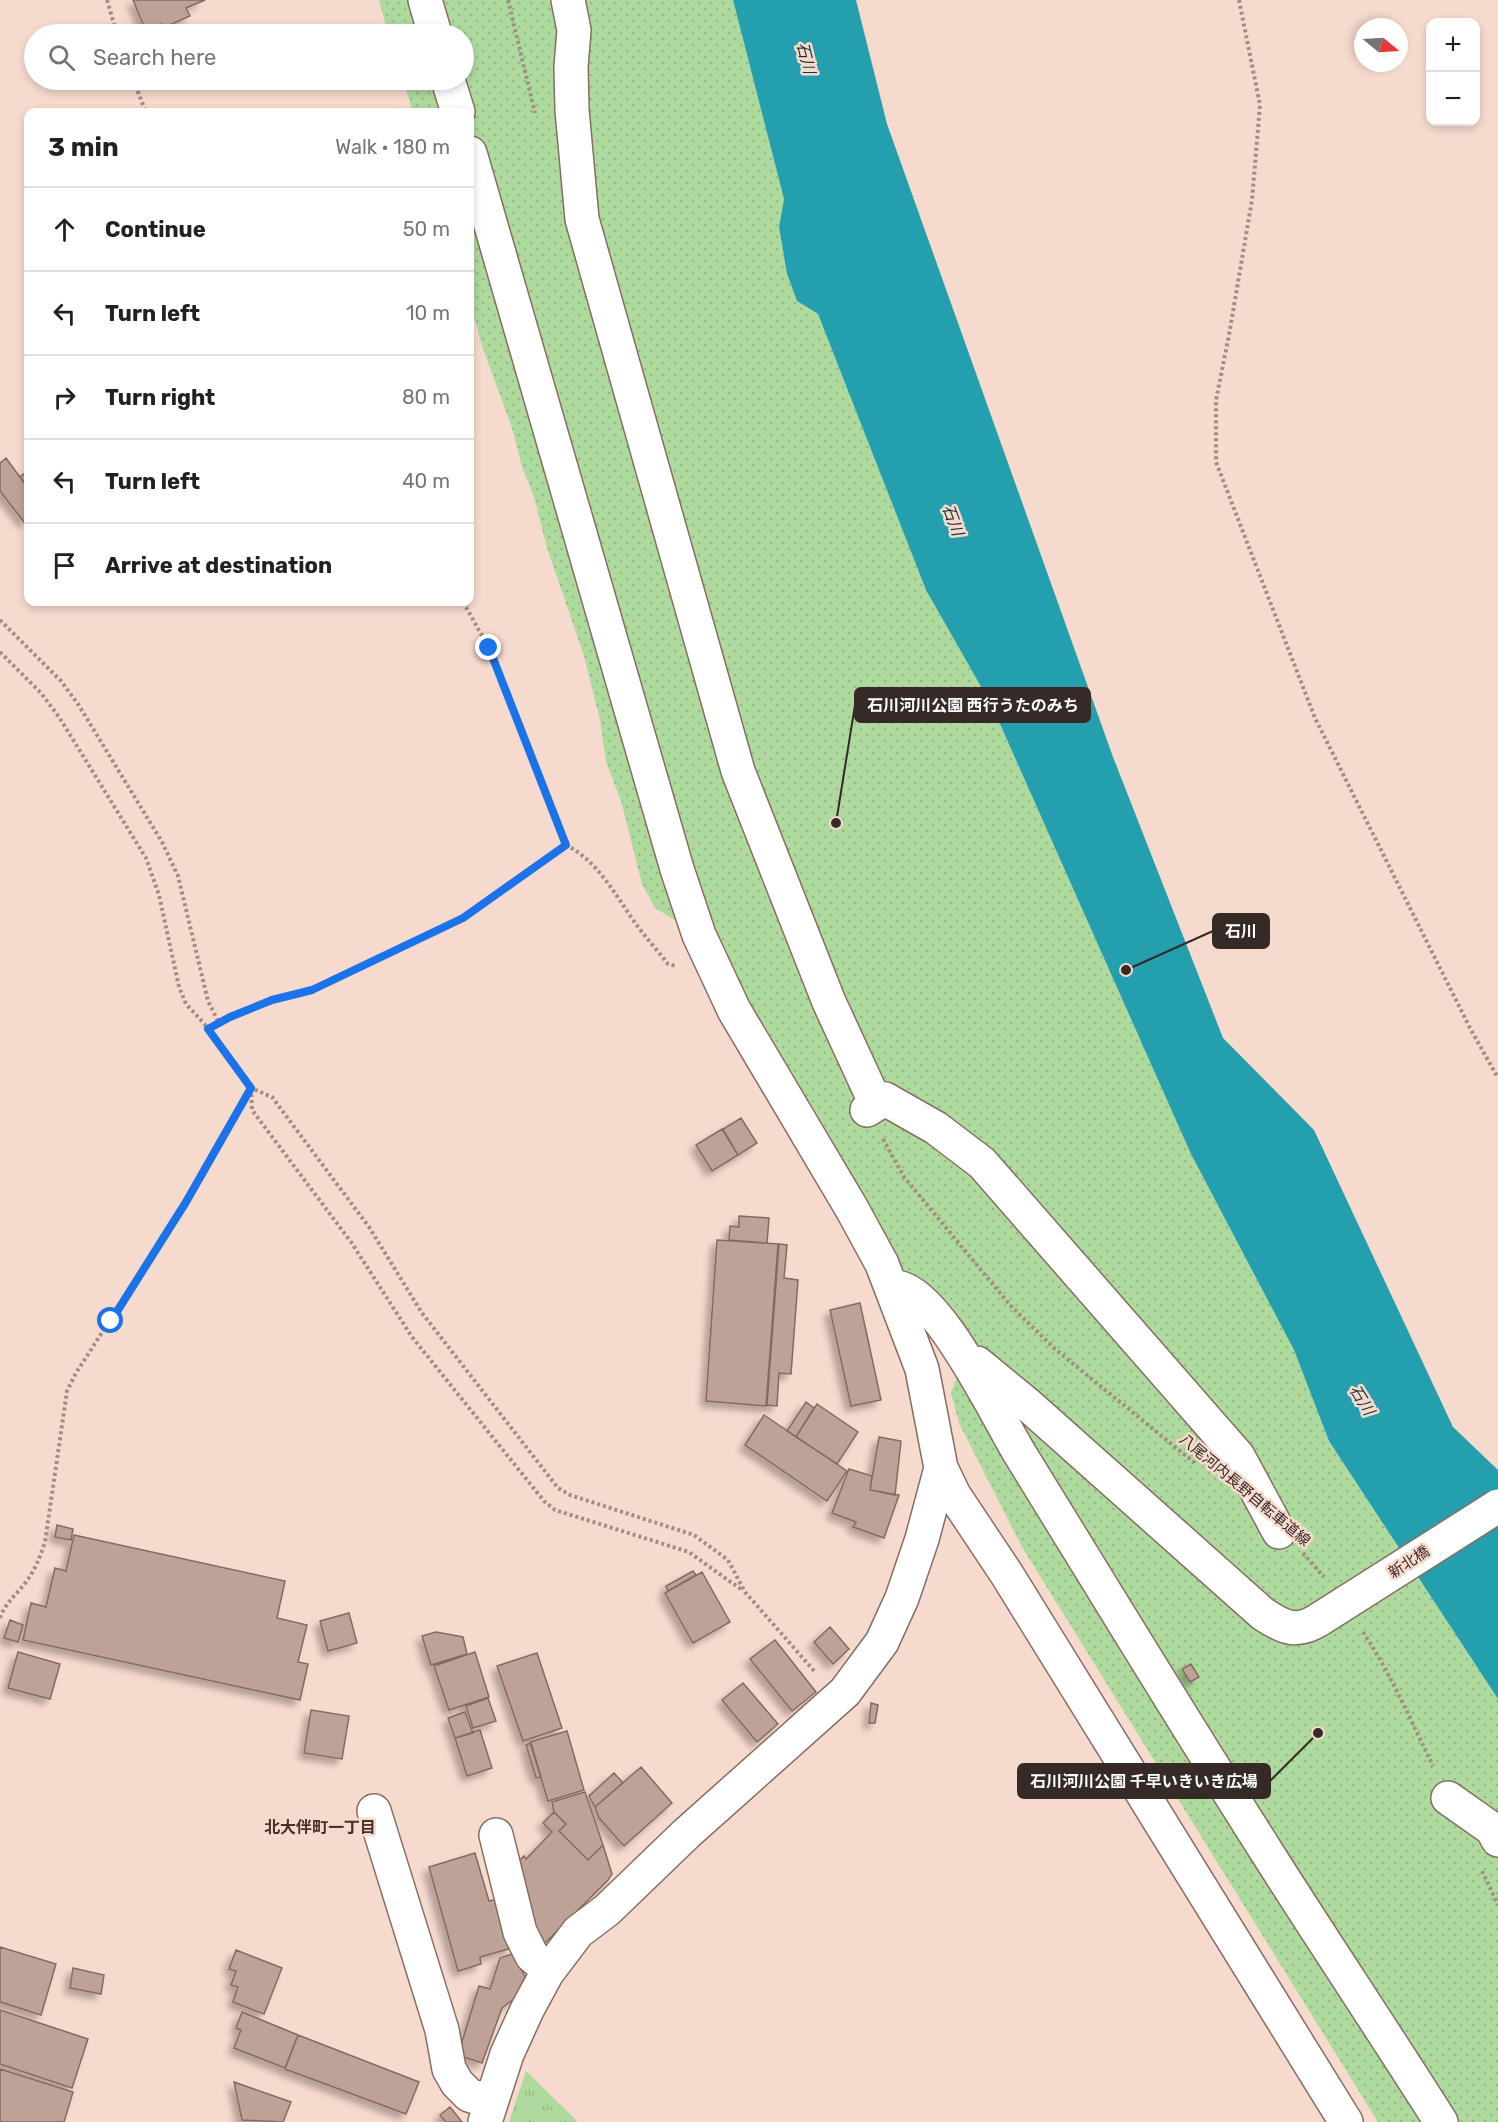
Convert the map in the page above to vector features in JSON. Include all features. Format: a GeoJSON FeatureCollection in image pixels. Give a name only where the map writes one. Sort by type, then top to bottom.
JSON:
{"type":"FeatureCollection","features":[{"type":"Feature","properties":{"kind":"street"},"geometry":{"type":"LineString","coordinates":[[425,0],[432,24]]}},
{"type":"Feature","properties":{"kind":"street"},"geometry":{"type":"LineString","coordinates":[[568,0],[574,30],[571,67],[572,110],[585,231],[738,771],[871,1107],[885,1099],[936,1128],[982,1163],[1238,1456],[1279,1532]]}},
{"type":"Feature","properties":{"kind":"street"},"geometry":{"type":"LineString","coordinates":[[451,90],[457,108]]}},
{"type":"Feature","properties":{"kind":"street"},"geometry":{"type":"LineString","coordinates":[[474,167],[677,869],[699,935],[734,1010],[882,1264],[922,1369],[941,1468],[954,1495],[1006,1574],[1346,2122]]}},
{"type":"Feature","properties":{"kind":"street"},"geometry":{"type":"LineString","coordinates":[[891,1287],[900,1286],[910,1290],[923,1302],[962,1350],[1015,1446],[1248,1822],[1441,2122]]}},
{"type":"Feature","properties":{"kind":"street","name":"新北橋"},"geometry":{"type":"LineString","coordinates":[[962,1350],[1027,1404],[1263,1614],[1283,1627],[1296,1629],[1314,1623],[1498,1506]]}},
{"type":"Feature","properties":{"kind":"street"},"geometry":{"type":"LineString","coordinates":[[374,1811],[442,2030],[449,2070],[457,2084],[488,2112],[507,2054],[527,2010],[549,1970],[578,1932],[607,1910],[687,1833],[842,1696],[882,1642],[902,1598],[922,1539],[941,1468]]}},
{"type":"Feature","properties":{"kind":"street"},"geometry":{"type":"LineString","coordinates":[[1448,1798],[1492,1829],[1498,1840]]}},
{"type":"Feature","properties":{"kind":"street"},"geometry":{"type":"LineString","coordinates":[[496,1835],[519,1932],[532,1956],[549,1970]]}},
{"type":"Feature","properties":{"kind":"path"},"geometry":{"type":"LineString","coordinates":[[107,0],[114,24]]}},
{"type":"Feature","properties":{"kind":"path"},"geometry":{"type":"LineString","coordinates":[[508,0],[530,92]]}},
{"type":"Feature","properties":{"kind":"path"},"geometry":{"type":"LineString","coordinates":[[1239,0],[1260,105],[1252,200],[1216,400],[1216,462],[1315,718],[1470,1028],[1498,1078]]}},
{"type":"Feature","properties":{"kind":"path"},"geometry":{"type":"LineString","coordinates":[[137,90],[144,108]]}},
{"type":"Feature","properties":{"kind":"path"},"geometry":{"type":"LineString","coordinates":[[465,606],[489,648],[566,845],[580,852],[611,885],[636,924],[668,964],[690,970],[711,961]]}},
{"type":"Feature","properties":{"kind":"path"},"geometry":{"type":"LineString","coordinates":[[0,620],[61,681],[78,704],[162,842],[178,876],[208,1001],[219,1023]]}},
{"type":"Feature","properties":{"kind":"path"},"geometry":{"type":"LineString","coordinates":[[0,652],[41,693],[59,717],[146,858],[159,895],[179,987],[186,1004],[208,1029],[251,1088],[272,1097],[369,1227],[422,1313],[558,1488],[694,1535],[728,1560],[745,1592]]}},
{"type":"Feature","properties":{"kind":"path"},"geometry":{"type":"LineString","coordinates":[[208,1029],[272,1000],[312,990],[463,918],[566,845]]}},
{"type":"Feature","properties":{"kind":"path"},"geometry":{"type":"LineString","coordinates":[[251,1088],[252,1110],[351,1242],[412,1337],[544,1501],[555,1510],[688,1552],[745,1592],[842,1696]]}},
{"type":"Feature","properties":{"kind":"path"},"geometry":{"type":"LineString","coordinates":[[0,1618],[4,1608],[26,1582],[39,1561],[45,1542],[67,1391],[76,1373],[186,1202],[251,1088]]}},
{"type":"Feature","properties":{"kind":"path","name":"八尾河内長野自転車道線"},"geometry":{"type":"LineString","coordinates":[[1010,1305],[1055,1349],[1199,1467]]}},
{"type":"Feature","properties":{"kind":"path","name":"八尾河内長野自転車道線"},"geometry":{"type":"LineString","coordinates":[[1279,1532],[1298,1548],[1330,1586]]}},
{"type":"Feature","properties":{"kind":"path"},"geometry":{"type":"LineString","coordinates":[[1356,1623],[1375,1651],[1400,1696],[1448,1798]]}},
{"type":"Feature","properties":{"kind":"green space"},"geometry":{"type":"Polygon","coordinates":[[[379,0],[733,0],[784,199],[779,227],[787,274],[797,301],[818,314],[926,590],[992,706],[1191,1154],[1294,1350],[1329,1441],[1498,1699],[1498,2122],[1378,2122],[1022,1547],[959,1423],[951,1393],[959,1371],[699,935],[655,908],[642,884],[621,801],[606,762],[600,720],[584,656],[547,548],[534,497],[522,467],[512,428],[482,346],[474,316],[474,108],[412,108],[406,90],[474,90],[474,24],[385,24],[379,0]]]}},
{"type":"Feature","properties":{"kind":"green space"},"geometry":{"type":"Polygon","coordinates":[[[526,2071],[578,2122],[509,2122],[526,2071]]]}},
{"type":"Feature","properties":{"kind":"water"},"geometry":{"type":"Polygon","coordinates":[[[733,0],[856,0],[887,124],[1113,757],[1223,1038],[1314,1130],[1453,1427],[1498,1470],[1498,1699],[1329,1441],[1294,1350],[1191,1154],[992,706],[926,590],[818,314],[797,301],[787,274],[779,227],[784,199],[733,0]]]}},
{"type":"Feature","properties":{"kind":"building"},"geometry":{"type":"Polygon","coordinates":[[[133,0],[205,0],[186,8],[190,16],[172,24],[143,24],[133,0]]]}},
{"type":"Feature","properties":{"kind":"building"},"geometry":{"type":"Polygon","coordinates":[[[6,458],[24,483],[24,522],[0,491],[0,463],[6,458]]]}},
{"type":"Feature","properties":{"kind":"building"},"geometry":{"type":"Polygon","coordinates":[[[741,1118],[757,1143],[738,1155],[723,1129],[741,1118]]]}},
{"type":"Feature","properties":{"kind":"building"},"geometry":{"type":"Polygon","coordinates":[[[722,1129],[738,1155],[712,1171],[696,1145],[722,1129]]]}},
{"type":"Feature","properties":{"kind":"building"},"geometry":{"type":"Polygon","coordinates":[[[739,1216],[769,1218],[767,1243],[729,1240],[730,1226],[739,1227],[739,1216]]]}},
{"type":"Feature","properties":{"kind":"building"},"geometry":{"type":"Polygon","coordinates":[[[717,1240],[778,1244],[766,1406],[706,1401],[717,1240]]]}},
{"type":"Feature","properties":{"kind":"building"},"geometry":{"type":"Polygon","coordinates":[[[779,1244],[787,1245],[784,1278],[798,1280],[791,1374],[779,1373],[777,1406],[767,1405],[779,1244]]]}},
{"type":"Feature","properties":{"kind":"building"},"geometry":{"type":"Polygon","coordinates":[[[860,1303],[881,1400],[851,1406],[830,1310],[860,1303]]]}},
{"type":"Feature","properties":{"kind":"building"},"geometry":{"type":"Polygon","coordinates":[[[806,1402],[814,1408],[796,1437],[787,1431],[806,1402]]]}},
{"type":"Feature","properties":{"kind":"building"},"geometry":{"type":"Polygon","coordinates":[[[817,1404],[858,1432],[837,1464],[796,1437],[817,1404]]]}},
{"type":"Feature","properties":{"kind":"building"},"geometry":{"type":"Polygon","coordinates":[[[764,1415],[847,1471],[827,1501],[745,1445],[764,1415]]]}},
{"type":"Feature","properties":{"kind":"building"},"geometry":{"type":"Polygon","coordinates":[[[879,1437],[901,1441],[895,1495],[870,1490],[879,1437]]]}},
{"type":"Feature","properties":{"kind":"building"},"geometry":{"type":"Polygon","coordinates":[[[849,1469],[872,1476],[870,1490],[899,1495],[884,1538],[853,1527],[856,1522],[832,1513],[849,1469]]]}},
{"type":"Feature","properties":{"kind":"building"},"geometry":{"type":"Polygon","coordinates":[[[57,1525],[73,1529],[71,1540],[55,1537],[57,1525]]]}},
{"type":"Feature","properties":{"kind":"building"},"geometry":{"type":"Polygon","coordinates":[[[74,1535],[285,1581],[277,1618],[307,1625],[298,1662],[308,1664],[300,1700],[23,1640],[31,1603],[46,1607],[55,1568],[66,1571],[74,1535]]]}},
{"type":"Feature","properties":{"kind":"building"},"geometry":{"type":"Polygon","coordinates":[[[693,1571],[696,1575],[668,1591],[666,1586],[693,1571]]]}},
{"type":"Feature","properties":{"kind":"building"},"geometry":{"type":"Polygon","coordinates":[[[702,1572],[730,1622],[693,1643],[665,1593],[702,1572]]]}},
{"type":"Feature","properties":{"kind":"building"},"geometry":{"type":"Polygon","coordinates":[[[349,1613],[357,1643],[328,1651],[320,1621],[349,1613]]]}},
{"type":"Feature","properties":{"kind":"building"},"geometry":{"type":"Polygon","coordinates":[[[10,1620],[23,1625],[18,1642],[4,1638],[10,1620]]]}},
{"type":"Feature","properties":{"kind":"building"},"geometry":{"type":"Polygon","coordinates":[[[830,1627],[849,1649],[833,1664],[814,1642],[830,1627]]]}},
{"type":"Feature","properties":{"kind":"building"},"geometry":{"type":"Polygon","coordinates":[[[436,1632],[463,1637],[467,1654],[431,1665],[422,1636],[436,1632]]]}},
{"type":"Feature","properties":{"kind":"building"},"geometry":{"type":"Polygon","coordinates":[[[775,1640],[816,1692],[792,1711],[750,1659],[775,1640]]]}},
{"type":"Feature","properties":{"kind":"building"},"geometry":{"type":"Polygon","coordinates":[[[18,1652],[60,1664],[50,1699],[8,1688],[18,1652]]]}},
{"type":"Feature","properties":{"kind":"building"},"geometry":{"type":"Polygon","coordinates":[[[475,1652],[489,1697],[449,1710],[434,1666],[475,1652]]]}},
{"type":"Feature","properties":{"kind":"building"},"geometry":{"type":"Polygon","coordinates":[[[537,1653],[562,1728],[523,1741],[497,1666],[537,1653]]]}},
{"type":"Feature","properties":{"kind":"building"},"geometry":{"type":"Polygon","coordinates":[[[1191,1664],[1199,1677],[1190,1682],[1182,1669],[1191,1664]]]}},
{"type":"Feature","properties":{"kind":"building"},"geometry":{"type":"Polygon","coordinates":[[[743,1683],[778,1724],[757,1742],[722,1700],[743,1683]]]}},
{"type":"Feature","properties":{"kind":"building"},"geometry":{"type":"Polygon","coordinates":[[[488,1698],[496,1721],[473,1728],[466,1706],[488,1698]]]}},
{"type":"Feature","properties":{"kind":"building"},"geometry":{"type":"Polygon","coordinates":[[[871,1703],[878,1705],[875,1723],[869,1723],[871,1703]]]}},
{"type":"Feature","properties":{"kind":"building"},"geometry":{"type":"Polygon","coordinates":[[[311,1710],[349,1716],[342,1759],[304,1753],[311,1710]]]}},
{"type":"Feature","properties":{"kind":"building"},"geometry":{"type":"Polygon","coordinates":[[[465,1712],[473,1733],[455,1738],[448,1718],[465,1712]]]}},
{"type":"Feature","properties":{"kind":"building"},"geometry":{"type":"Polygon","coordinates":[[[480,1730],[492,1768],[467,1776],[455,1738],[480,1730]]]}},
{"type":"Feature","properties":{"kind":"building"},"geometry":{"type":"Polygon","coordinates":[[[567,1731],[584,1790],[548,1801],[530,1742],[567,1731]]]}},
{"type":"Feature","properties":{"kind":"building"},"geometry":{"type":"Polygon","coordinates":[[[531,1743],[541,1777],[536,1778],[526,1745],[531,1743]]]}},
{"type":"Feature","properties":{"kind":"building"},"geometry":{"type":"Polygon","coordinates":[[[641,1767],[672,1803],[624,1846],[599,1818],[595,1807],[641,1767]]]}},
{"type":"Feature","properties":{"kind":"building"},"geometry":{"type":"Polygon","coordinates":[[[614,1773],[623,1783],[595,1807],[589,1796],[614,1773]]]}},
{"type":"Feature","properties":{"kind":"building"},"geometry":{"type":"Polygon","coordinates":[[[585,1792],[603,1845],[588,1860],[559,1831],[566,1824],[554,1812],[552,1802],[585,1792]]]}},
{"type":"Feature","properties":{"kind":"building"},"geometry":{"type":"Polygon","coordinates":[[[554,1812],[566,1824],[559,1831],[588,1860],[603,1845],[612,1874],[545,1943],[526,1925],[512,1868],[524,1856],[526,1859],[552,1832],[543,1823],[554,1812]]]}},
{"type":"Feature","properties":{"kind":"building"},"geometry":{"type":"Polygon","coordinates":[[[475,1853],[489,1901],[498,1899],[512,1948],[480,1957],[481,1964],[458,1971],[429,1867],[475,1853]]]}},
{"type":"Feature","properties":{"kind":"building"},"geometry":{"type":"Polygon","coordinates":[[[0,1947],[56,1964],[41,2015],[0,2002],[0,1947]]]}},
{"type":"Feature","properties":{"kind":"building"},"geometry":{"type":"Polygon","coordinates":[[[236,1950],[282,1968],[264,2014],[233,2002],[238,1987],[231,1985],[236,1971],[229,1969],[236,1950]]]}},
{"type":"Feature","properties":{"kind":"building"},"geometry":{"type":"Polygon","coordinates":[[[515,1953],[526,1980],[514,1999],[502,2008],[482,2063],[458,2055],[479,1986],[490,1989],[500,1958],[515,1953]]]}},
{"type":"Feature","properties":{"kind":"building"},"geometry":{"type":"Polygon","coordinates":[[[73,1968],[104,1975],[101,1994],[70,1988],[73,1968]]]}},
{"type":"Feature","properties":{"kind":"building"},"geometry":{"type":"Polygon","coordinates":[[[0,2010],[88,2039],[72,2088],[0,2064],[0,2010]]]}},
{"type":"Feature","properties":{"kind":"building"},"geometry":{"type":"Polygon","coordinates":[[[242,2012],[298,2035],[285,2068],[234,2048],[241,2030],[236,2028],[242,2012]]]}},
{"type":"Feature","properties":{"kind":"building"},"geometry":{"type":"Polygon","coordinates":[[[298,2035],[419,2082],[406,2114],[285,2069],[298,2035]]]}},
{"type":"Feature","properties":{"kind":"building"},"geometry":{"type":"Polygon","coordinates":[[[0,2069],[73,2092],[64,2122],[0,2122],[0,2069]]]}},
{"type":"Feature","properties":{"kind":"building"},"geometry":{"type":"Polygon","coordinates":[[[234,2082],[291,2102],[283,2122],[242,2120],[234,2082]]]}},
{"type":"Feature","properties":{"kind":"building"},"geometry":{"type":"Polygon","coordinates":[[[450,2107],[462,2122],[446,2122],[440,2115],[450,2107]]]}},
{"type":"Feature","properties":{"kind":"place","name":"石川河川公園 西行うたのみち"},"geometry":{"type":"Point","coordinates":[836,823]}},
{"type":"Feature","properties":{"kind":"place","name":"石川"},"geometry":{"type":"Point","coordinates":[1126,970]}},
{"type":"Feature","properties":{"kind":"place","name":"石川河川公園 千早いきいき広場"},"geometry":{"type":"Point","coordinates":[1318,1733]}},
{"type":"Feature","properties":{"kind":"district","name":"北大伴町一丁目"},"geometry":{"type":"Point","coordinates":[320,1827]}},
{"type":"Feature","properties":{"kind":"route"},"geometry":{"type":"LineString","coordinates":[[111,1321],[186,1202],[251,1088],[208,1029],[230,1017],[272,1000],[312,990],[463,918],[566,845],[489,648]]}}]}
